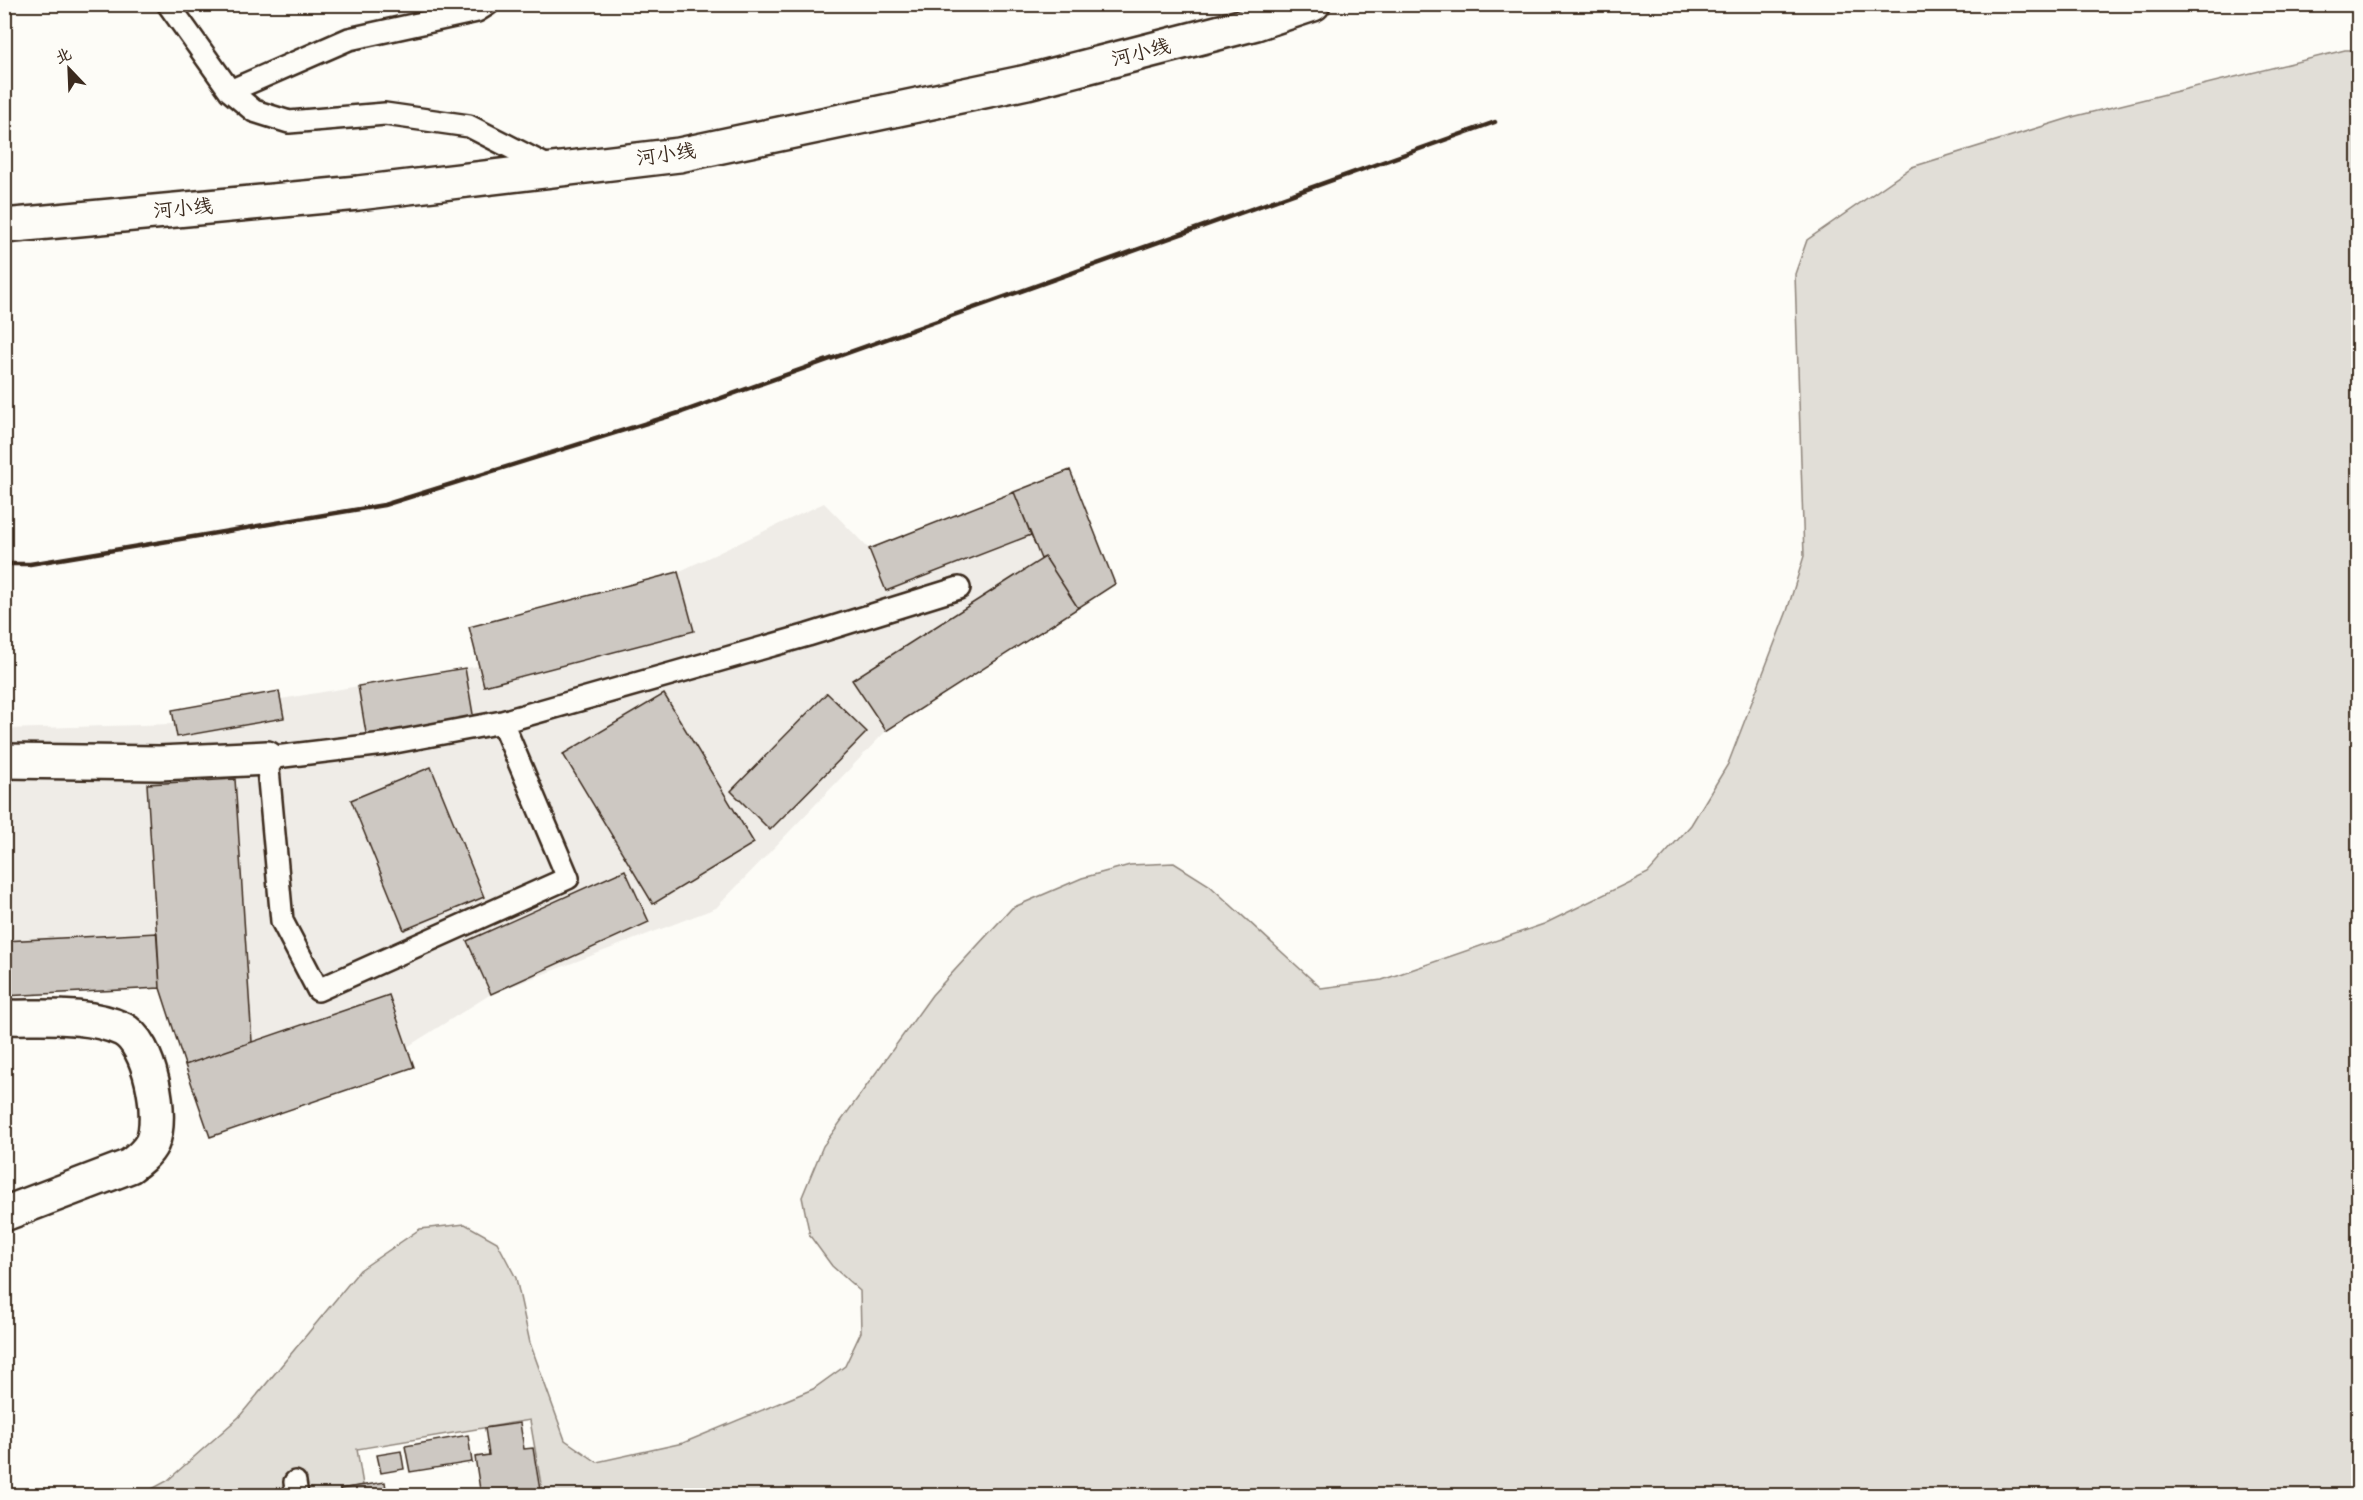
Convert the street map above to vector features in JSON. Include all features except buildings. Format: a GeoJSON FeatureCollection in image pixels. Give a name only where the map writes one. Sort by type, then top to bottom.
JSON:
{"type":"FeatureCollection","features":[{"type":"Feature","properties":{"kind":"street","name":"河小线"},"geometry":{"type":"LineString","coordinates":[[4,226],[358,193],[679,155],[1027,82],[1256,23],[1313,4]]}},
{"type":"Feature","properties":{"kind":"street"},"geometry":{"type":"LineString","coordinates":[[4,761],[159,763],[267,758]]}},
{"type":"Feature","properties":{"kind":"street"},"geometry":{"type":"LineString","coordinates":[[4,1017],[99,1020],[126,1031],[142,1052],[149,1071],[156,1119],[152,1144],[142,1157],[130,1166],[4,1214]]}},
{"type":"Feature","properties":{"kind":"lane"},"geometry":{"type":"LineString","coordinates":[[168,4],[231,91],[254,111],[289,122],[385,114],[469,126],[554,169]]}},
{"type":"Feature","properties":{"kind":"lane"},"geometry":{"type":"LineString","coordinates":[[231,91],[349,39],[477,11],[488,4]]}},
{"type":"Feature","properties":{"kind":"lane"},"geometry":{"type":"LineString","coordinates":[[502,722],[568,878],[318,990],[282,921],[267,758],[384,744],[502,722],[808,635],[959,588]]}},
{"type":"Feature","properties":{"kind":"shaded area"},"geometry":{"type":"Polygon","coordinates":[[[2345,50],[2358,50],[2358,1495],[543,1496],[530,1420],[357,1449],[363,1485],[340,1489],[341,1495],[139,1496],[167,1481],[239,1417],[360,1270],[420,1229],[465,1224],[497,1242],[516,1278],[530,1343],[565,1440],[597,1462],[683,1443],[813,1389],[845,1366],[861,1332],[860,1291],[832,1266],[810,1236],[802,1197],[823,1146],[932,995],[1012,908],[1082,878],[1130,865],[1174,863],[1209,885],[1321,988],[1382,980],[1544,924],[1648,873],[1691,825],[1728,764],[1787,611],[1804,556],[1795,274],[1807,240],[1912,167],[2076,116],[2345,50]]]}},
{"type":"Feature","properties":{"kind":"shaded area"},"geometry":{"type":"Polygon","coordinates":[[[1070,470],[1115,584],[886,731],[716,908],[491,994],[407,1047],[414,1067],[210,1137],[160,988],[5,996],[5,729],[174,724],[172,710],[279,691],[281,699],[478,666],[469,627],[678,572],[824,503],[869,549],[1070,470]]]}},
{"type":"Feature","properties":{"kind":"railway"},"geometry":{"type":"LineString","coordinates":[[4,564],[30,564],[384,505],[682,412],[1495,122]]}}]}
